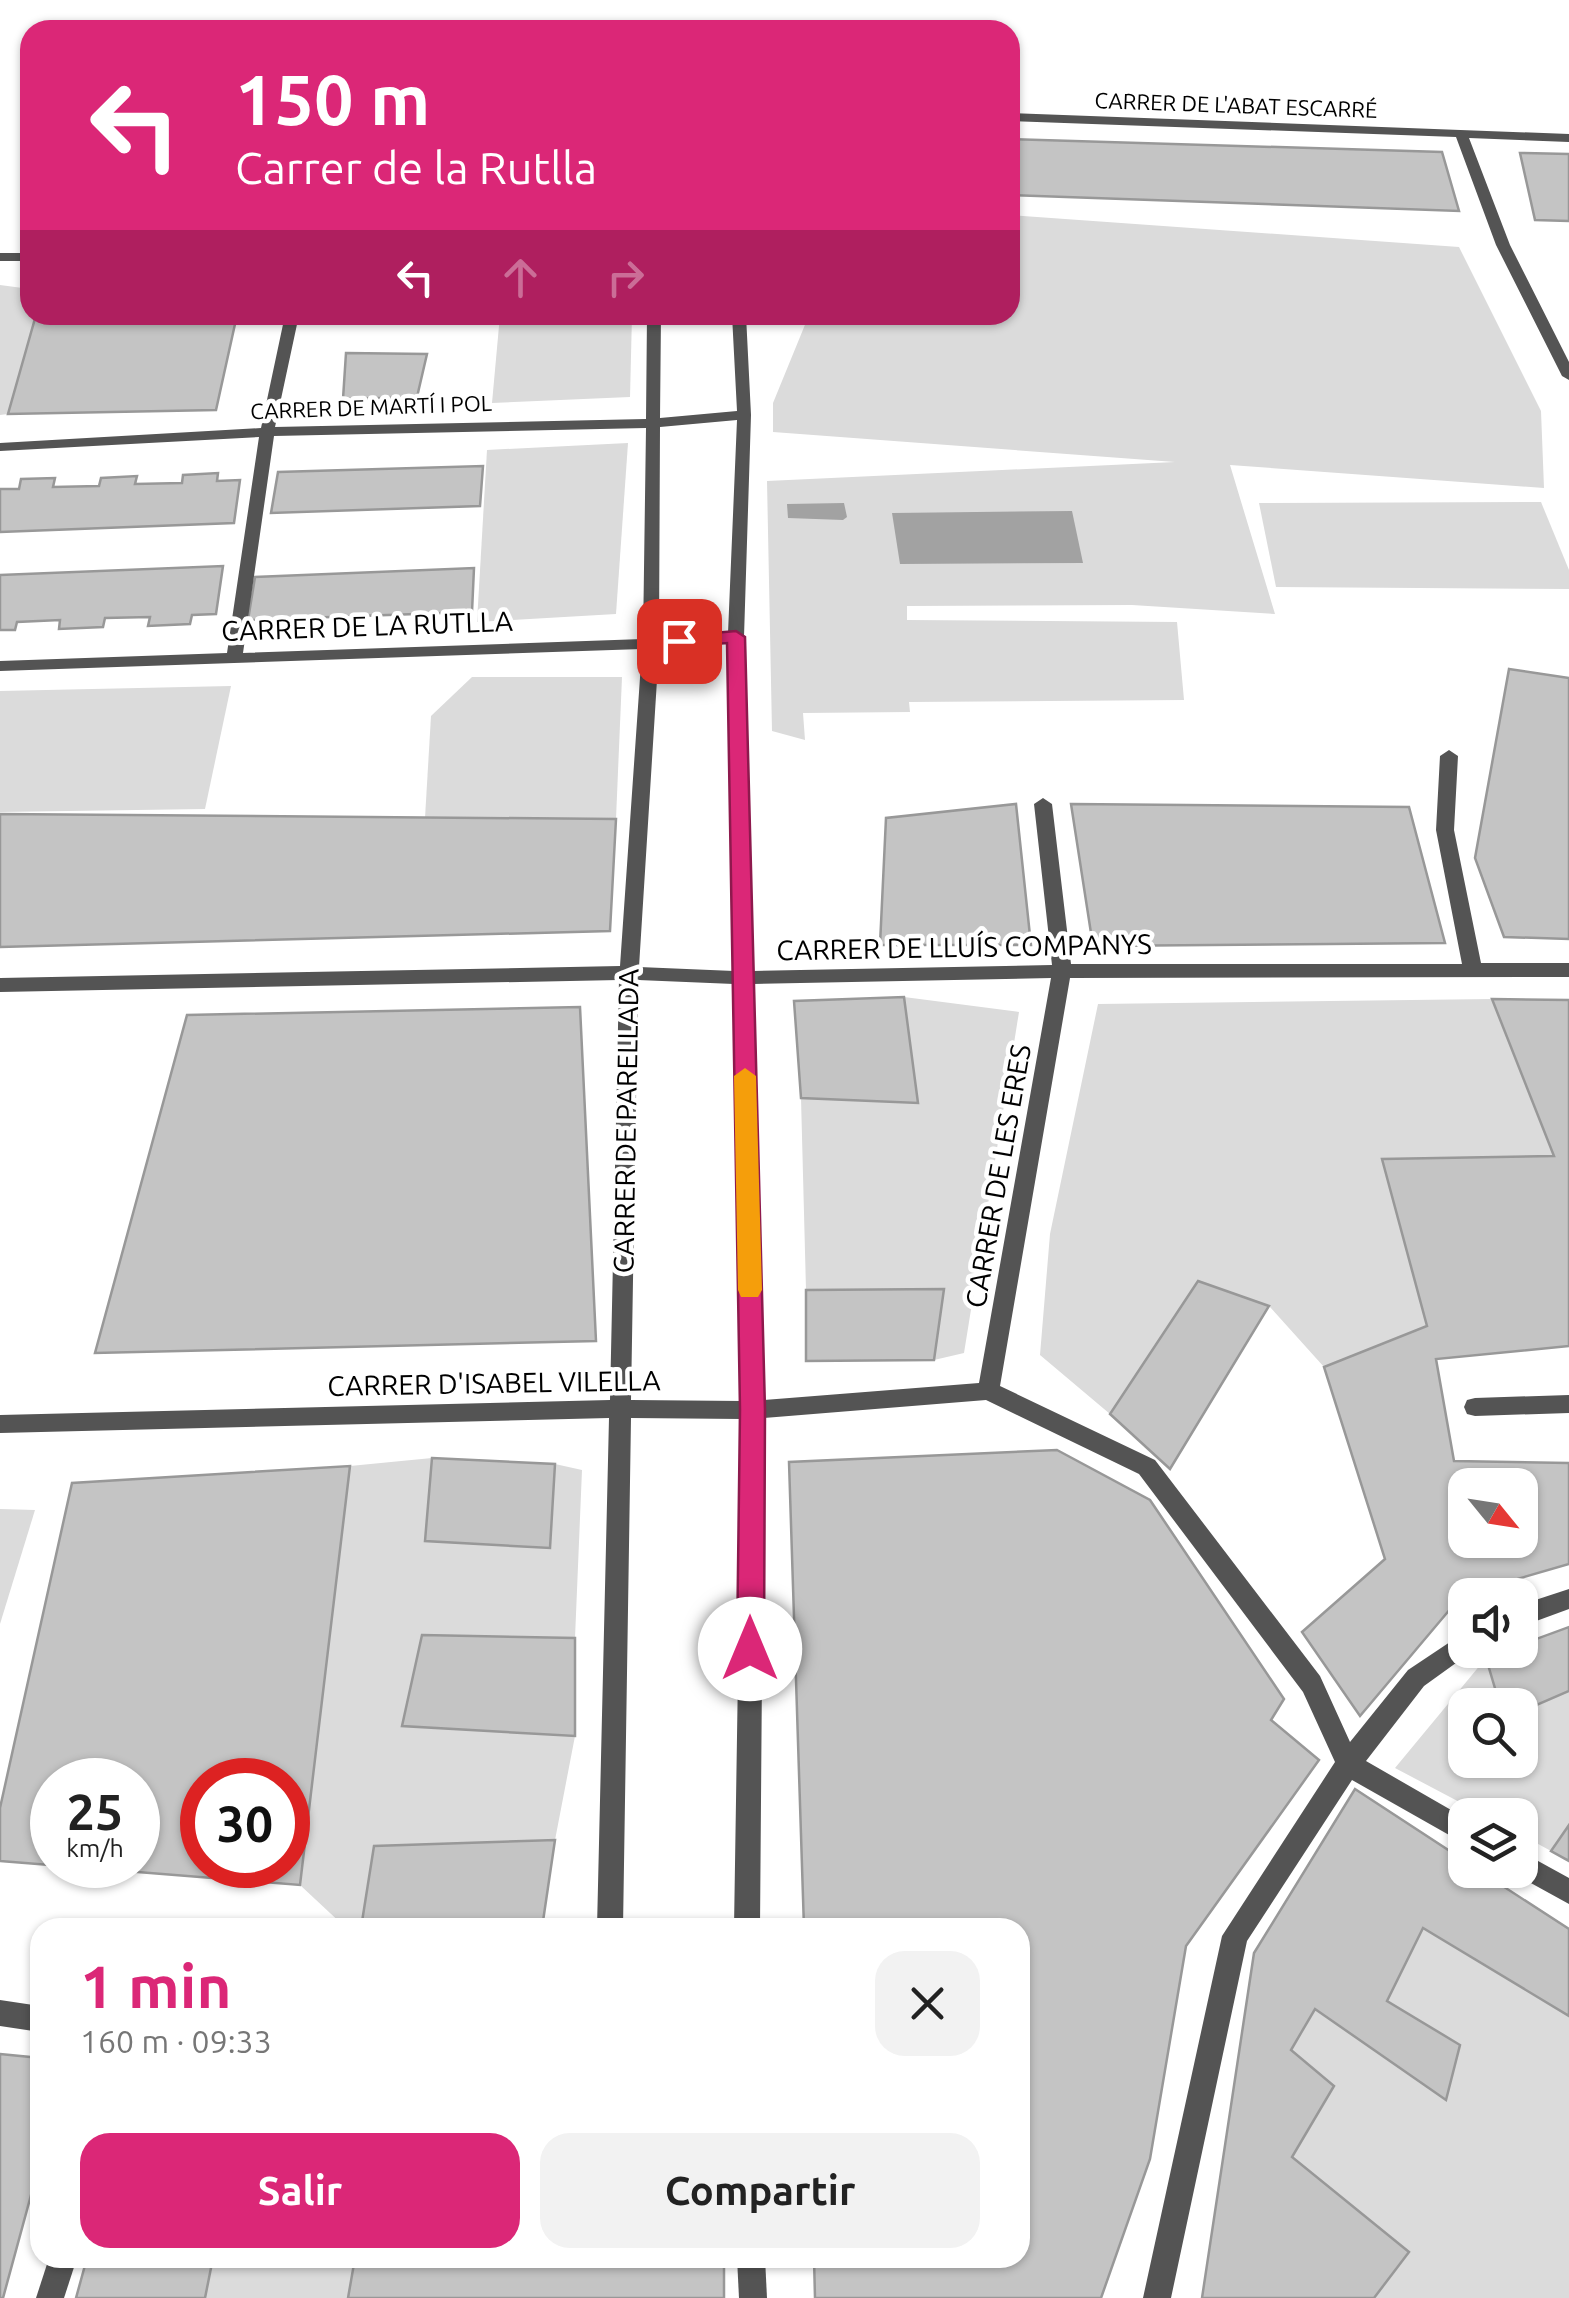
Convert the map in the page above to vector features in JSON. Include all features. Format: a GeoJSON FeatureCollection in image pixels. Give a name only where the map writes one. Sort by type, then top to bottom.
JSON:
{"type":"FeatureCollection","features":[{"type":"Feature","properties":{"kind":"street","name":"CARRER DE L'ABAT ESCARRÉ"},"geometry":{"type":"LineString","coordinates":[[1020,117],[1569,138]]}},
{"type":"Feature","properties":{"kind":"street"},"geometry":{"type":"LineString","coordinates":[[1461,134],[1503,245],[1569,376]]}},
{"type":"Feature","properties":{"kind":"street"},"geometry":{"type":"LineString","coordinates":[[234,658],[267,432],[290,325]]}},
{"type":"Feature","properties":{"kind":"street","name":"CARRER DE PARELLADA"},"geometry":{"type":"LineString","coordinates":[[610,1918],[629,974],[650,644],[654,325]]}},
{"type":"Feature","properties":{"kind":"street"},"geometry":{"type":"LineString","coordinates":[[740,325],[744,415],[736,637],[752,1410],[748,1918]]}},
{"type":"Feature","properties":{"kind":"street","name":"CARRER DE MARTÍ I POL"},"geometry":{"type":"LineString","coordinates":[[0,446],[267,432],[652,422],[744,415]]}},
{"type":"Feature","properties":{"kind":"street","name":"CARRER DE LA RUTLLA"},"geometry":{"type":"LineString","coordinates":[[0,666],[650,644],[736,637]]}},
{"type":"Feature","properties":{"kind":"street"},"geometry":{"type":"LineString","coordinates":[[1449,756],[1445,830],[1473,970]]}},
{"type":"Feature","properties":{"kind":"street","name":"CARRER DE LES ERES"},"geometry":{"type":"LineString","coordinates":[[988,1390],[1062,971],[1043,804]]}},
{"type":"Feature","properties":{"kind":"street","name":"CARRER DE LLUÍS COMPANYS"},"geometry":{"type":"LineString","coordinates":[[0,985],[629,974],[743,978],[1062,971],[1569,970]]}},
{"type":"Feature","properties":{"kind":"street"},"geometry":{"type":"LineString","coordinates":[[988,1390],[1147,1467],[1312,1684],[1348,1764],[1448,1822]]}},
{"type":"Feature","properties":{"kind":"street","name":"CARRER D'ISABEL VILELLA"},"geometry":{"type":"LineString","coordinates":[[0,1424],[619,1409],[752,1410],[988,1390]]}},
{"type":"Feature","properties":{"kind":"street"},"geometry":{"type":"LineString","coordinates":[[1475,1407],[1569,1404]]}},
{"type":"Feature","properties":{"kind":"street"},"geometry":{"type":"LineString","coordinates":[[1538,1610],[1569,1600]]}},
{"type":"Feature","properties":{"kind":"street"},"geometry":{"type":"LineString","coordinates":[[1157,2298],[1235,1936],[1348,1764],[1416,1678],[1448,1655]]}},
{"type":"Feature","properties":{"kind":"street"},"geometry":{"type":"LineString","coordinates":[[1538,1874],[1569,1892]]}},
{"type":"Feature","properties":{"kind":"street"},"geometry":{"type":"LineString","coordinates":[[0,2013],[30,2018]]}},
{"type":"Feature","properties":{"kind":"street"},"geometry":{"type":"LineString","coordinates":[[50,2298],[59,2268]]}},
{"type":"Feature","properties":{"kind":"street"},"geometry":{"type":"LineString","coordinates":[[752,2268],[753,2298]]}},
{"type":"Feature","properties":{"kind":"shaded area"},"geometry":{"type":"Polygon","coordinates":[[[1020,216],[1459,247],[1541,411],[1544,488],[1230,465],[1275,614],[1132,605],[907,606],[907,620],[1177,622],[1184,700],[909,702],[910,712],[803,713],[805,740],[772,731],[767,481],[1175,462],[773,432],[773,403],[805,325],[1020,325],[1020,216]]]}},
{"type":"Feature","properties":{"kind":"shaded area"},"geometry":{"type":"Polygon","coordinates":[[[0,285],[20,288],[20,325],[33,325],[8,414],[0,415],[0,285]]]}},
{"type":"Feature","properties":{"kind":"shaded area"},"geometry":{"type":"Polygon","coordinates":[[[499,325],[632,325],[630,397],[492,403],[499,325]]]}},
{"type":"Feature","properties":{"kind":"shaded area"},"geometry":{"type":"Polygon","coordinates":[[[628,443],[616,614],[477,622],[487,450],[628,443]]]}},
{"type":"Feature","properties":{"kind":"shaded area"},"geometry":{"type":"Polygon","coordinates":[[[1541,502],[1569,570],[1569,589],[1276,587],[1259,503],[1541,502]]]}},
{"type":"Feature","properties":{"kind":"shaded area"},"geometry":{"type":"Polygon","coordinates":[[[844,503],[847,517],[843,520],[788,518],[787,504],[844,503]]]}},
{"type":"Feature","properties":{"kind":"shaded area"},"geometry":{"type":"Polygon","coordinates":[[[1072,511],[1083,563],[900,564],[892,513],[1072,511]]]}},
{"type":"Feature","properties":{"kind":"shaded area"},"geometry":{"type":"Polygon","coordinates":[[[472,677],[622,677],[616,819],[425,818],[431,716],[472,677]]]}},
{"type":"Feature","properties":{"kind":"shaded area"},"geometry":{"type":"Polygon","coordinates":[[[231,686],[205,809],[0,812],[0,691],[231,686]]]}},
{"type":"Feature","properties":{"kind":"shaded area"},"geometry":{"type":"Polygon","coordinates":[[[904,997],[1019,1012],[964,1353],[934,1360],[943,1289],[806,1290],[801,1098],[904,997]]]}},
{"type":"Feature","properties":{"kind":"shaded area"},"geometry":{"type":"Polygon","coordinates":[[[1492,999],[1554,1156],[1382,1159],[1427,1326],[1324,1367],[1269,1306],[1199,1282],[1110,1414],[1040,1355],[1050,1234],[1098,1004],[1492,999]]]}},
{"type":"Feature","properties":{"kind":"shaded area"},"geometry":{"type":"Polygon","coordinates":[[[432,1458],[426,1541],[549,1548],[555,1464],[582,1470],[575,1638],[422,1635],[402,1726],[575,1736],[555,1840],[374,1846],[362,1918],[335,1918],[303,1888],[310,1888],[310,1801],[350,1466],[432,1458]]]}},
{"type":"Feature","properties":{"kind":"shaded area"},"geometry":{"type":"Polygon","coordinates":[[[0,1509],[35,1510],[0,1624],[0,1509]]]}},
{"type":"Feature","properties":{"kind":"shaded area"},"geometry":{"type":"Polygon","coordinates":[[[1478,1668],[1489,1668],[1495,1688],[1461,1688],[1478,1668]]]}},
{"type":"Feature","properties":{"kind":"shaded area"},"geometry":{"type":"Polygon","coordinates":[[[1569,1691],[1569,1825],[1551,1851],[1538,1844],[1538,1798],[1452,1798],[1395,1768],[1448,1704],[1448,1778],[1538,1778],[1538,1704],[1569,1691]]]}},
{"type":"Feature","properties":{"kind":"shaded area"},"geometry":{"type":"Polygon","coordinates":[[[1423,1928],[1569,2016],[1569,2298],[1374,2298],[1409,2252],[1292,2157],[1291,2050],[1315,2009],[1446,2099],[1460,2045],[1387,2001],[1423,1928]]]}},
{"type":"Feature","properties":{"kind":"shaded area"},"geometry":{"type":"Polygon","coordinates":[[[211,2268],[353,2268],[348,2298],[205,2298],[211,2268]]]}},
{"type":"Feature","properties":{"kind":"building"},"geometry":{"type":"Polygon","coordinates":[[[1020,139],[1442,152],[1459,211],[1020,195],[1020,139]]]}},
{"type":"Feature","properties":{"kind":"building"},"geometry":{"type":"Polygon","coordinates":[[[1520,153],[1569,154],[1569,221],[1535,220],[1520,153]]]}},
{"type":"Feature","properties":{"kind":"building"},"geometry":{"type":"Polygon","coordinates":[[[33,325],[235,325],[216,410],[8,414],[33,325]]]}},
{"type":"Feature","properties":{"kind":"building"},"geometry":{"type":"Polygon","coordinates":[[[346,353],[427,354],[417,397],[343,399],[346,353]]]}},
{"type":"Feature","properties":{"kind":"building"},"geometry":{"type":"Polygon","coordinates":[[[483,466],[480,506],[271,513],[278,472],[483,466]]]}},
{"type":"Feature","properties":{"kind":"building"},"geometry":{"type":"Polygon","coordinates":[[[218,473],[217,481],[240,480],[234,523],[0,532],[0,489],[19,489],[21,479],[55,478],[53,487],[99,486],[101,478],[137,476],[135,484],[182,483],[183,475],[218,473]]]}},
{"type":"Feature","properties":{"kind":"building"},"geometry":{"type":"Polygon","coordinates":[[[223,566],[216,614],[192,615],[190,624],[148,626],[150,617],[105,618],[103,627],[59,629],[60,620],[17,622],[15,630],[0,630],[0,575],[223,566]]]}},
{"type":"Feature","properties":{"kind":"building"},"geometry":{"type":"Polygon","coordinates":[[[474,568],[472,612],[248,620],[255,577],[474,568]]]}},
{"type":"Feature","properties":{"kind":"building"},"geometry":{"type":"Polygon","coordinates":[[[1509,669],[1569,678],[1569,939],[1504,937],[1475,858],[1509,669]]]}},
{"type":"Feature","properties":{"kind":"building"},"geometry":{"type":"Polygon","coordinates":[[[1016,804],[1031,945],[880,945],[886,818],[1016,804]]]}},
{"type":"Feature","properties":{"kind":"building"},"geometry":{"type":"Polygon","coordinates":[[[1071,804],[1409,807],[1445,943],[1093,946],[1071,804]]]}},
{"type":"Feature","properties":{"kind":"building"},"geometry":{"type":"Polygon","coordinates":[[[0,814],[616,819],[610,931],[0,947],[0,814]]]}},
{"type":"Feature","properties":{"kind":"building"},"geometry":{"type":"Polygon","coordinates":[[[904,997],[918,1103],[801,1098],[794,1001],[904,997]]]}},
{"type":"Feature","properties":{"kind":"building"},"geometry":{"type":"Polygon","coordinates":[[[1492,999],[1569,1000],[1569,1346],[1436,1359],[1454,1461],[1569,1463],[1569,1564],[1521,1578],[1448,1578],[1448,1612],[1360,1716],[1302,1632],[1385,1559],[1324,1367],[1427,1326],[1382,1159],[1554,1156],[1492,999]]]}},
{"type":"Feature","properties":{"kind":"building"},"geometry":{"type":"Polygon","coordinates":[[[580,1007],[596,1341],[95,1353],[187,1015],[580,1007]]]}},
{"type":"Feature","properties":{"kind":"building"},"geometry":{"type":"Polygon","coordinates":[[[1198,1281],[1269,1306],[1170,1469],[1110,1414],[1198,1281]]]}},
{"type":"Feature","properties":{"kind":"building"},"geometry":{"type":"Polygon","coordinates":[[[944,1289],[934,1360],[806,1361],[806,1290],[944,1289]]]}},
{"type":"Feature","properties":{"kind":"building"},"geometry":{"type":"Polygon","coordinates":[[[1057,1450],[1150,1500],[1284,1699],[1271,1720],[1319,1760],[1186,1946],[1150,2159],[1101,2298],[815,2298],[814,2268],[1030,2268],[1030,1918],[804,1918],[789,1462],[1057,1450]]]}},
{"type":"Feature","properties":{"kind":"building"},"geometry":{"type":"Polygon","coordinates":[[[432,1458],[555,1464],[550,1548],[425,1541],[432,1458]]]}},
{"type":"Feature","properties":{"kind":"building"},"geometry":{"type":"Polygon","coordinates":[[[350,1466],[310,1801],[310,1758],[180,1758],[180,1875],[160,1874],[160,1758],[30,1758],[30,1863],[0,1861],[0,1808],[72,1483],[350,1466]]]}},
{"type":"Feature","properties":{"kind":"building"},"geometry":{"type":"Polygon","coordinates":[[[1569,1627],[1569,1691],[1538,1704],[1538,1688],[1495,1688],[1489,1668],[1538,1668],[1538,1638],[1569,1627]]]}},
{"type":"Feature","properties":{"kind":"building"},"geometry":{"type":"Polygon","coordinates":[[[422,1635],[575,1638],[575,1736],[402,1726],[422,1635]]]}},
{"type":"Feature","properties":{"kind":"building"},"geometry":{"type":"Polygon","coordinates":[[[1355,1789],[1448,1850],[1448,1888],[1506,1888],[1569,1929],[1569,2016],[1423,1928],[1387,2001],[1460,2045],[1446,2100],[1315,2009],[1291,2050],[1334,2086],[1292,2157],[1409,2252],[1374,2298],[1202,2298],[1254,1953],[1355,1789]]]}},
{"type":"Feature","properties":{"kind":"building"},"geometry":{"type":"Polygon","coordinates":[[[1569,1825],[1569,1861],[1551,1851],[1569,1825]]]}},
{"type":"Feature","properties":{"kind":"building"},"geometry":{"type":"Polygon","coordinates":[[[555,1840],[543,1918],[363,1918],[374,1846],[555,1840]]]}},
{"type":"Feature","properties":{"kind":"building"},"geometry":{"type":"Polygon","coordinates":[[[0,2054],[30,2057],[30,2199],[0,2298],[0,2054]]]}},
{"type":"Feature","properties":{"kind":"building"},"geometry":{"type":"Polygon","coordinates":[[[84,2268],[211,2268],[205,2298],[76,2298],[84,2268]]]}},
{"type":"Feature","properties":{"kind":"building"},"geometry":{"type":"Polygon","coordinates":[[[353,2268],[724,2268],[724,2298],[348,2298],[353,2268]]]}},
{"type":"Feature","properties":{"kind":"slow traffic"},"geometry":{"type":"LineString","coordinates":[[745,1076],[750,1290]]}},
{"type":"Feature","properties":{"kind":"route"},"geometry":{"type":"LineString","coordinates":[[679,641],[736,637],[752,1410],[750,1649]]}}]}
